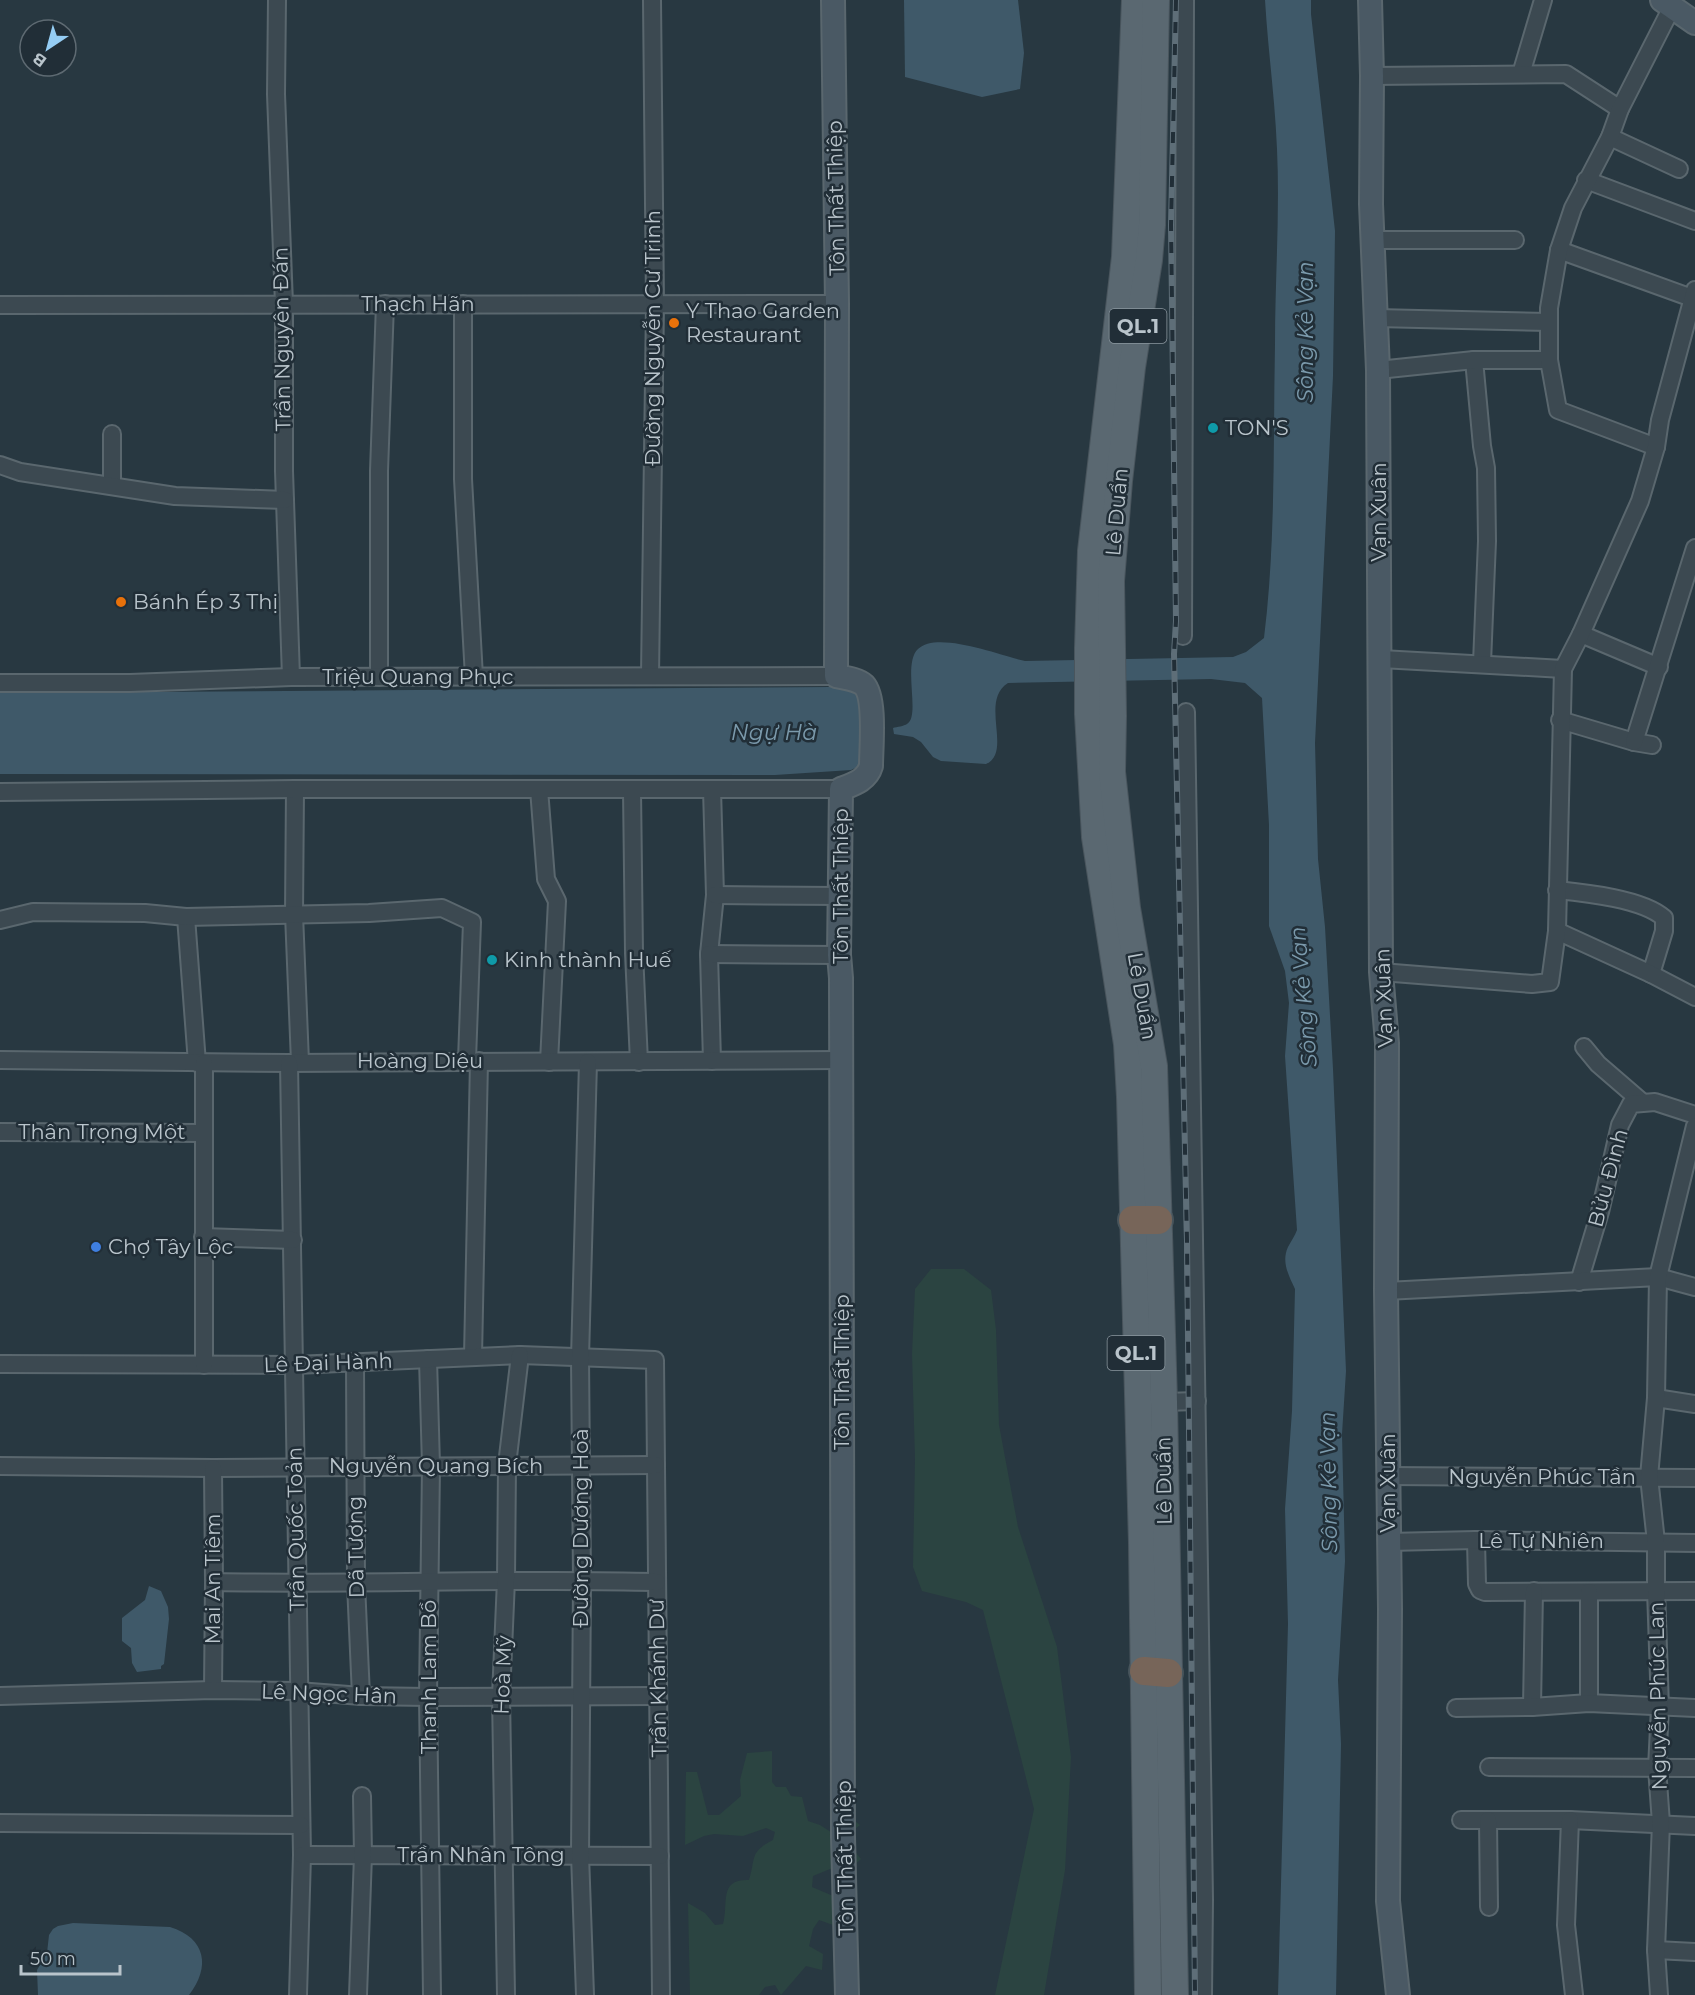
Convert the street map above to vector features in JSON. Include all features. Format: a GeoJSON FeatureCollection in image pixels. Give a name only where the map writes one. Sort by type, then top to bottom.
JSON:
{"type":"FeatureCollection","features":[{"type":"Feature","properties":{"kind":"main road","name":"Lê Duẩn"},"geometry":{"type":"LineString","coordinates":[[1135,0],[1137,258],[1091,550],[1100,650],[1113,716],[1112,772],[1126,908],[1154,1066],[1146,1220],[1156,1672],[1175,1995]]}},
{"type":"Feature","properties":{"kind":"main road","name":"Lê Duẩn"},"geometry":{"type":"LineString","coordinates":[[1137,258],[1152,225],[1156,0]]}},
{"type":"Feature","properties":{"kind":"main road","name":"Lê Duẩn"},"geometry":{"type":"LineString","coordinates":[[1100,650],[1088,714],[1095,837],[1127,1044],[1164,1402],[1149,1995]]}},
{"type":"Feature","properties":{"kind":"street","name":"Trần Nguyên Đán"},"geometry":{"type":"LineString","coordinates":[[277,0],[276,94],[285,304],[285,500],[291,677]]}},
{"type":"Feature","properties":{"kind":"street","name":"Đường Nguyễn Cư Trinh"},"geometry":{"type":"LineString","coordinates":[[650,676],[655,304],[652,0]]}},
{"type":"Feature","properties":{"kind":"street","name":"Tôn Thất Thiệp"},"geometry":{"type":"LineString","coordinates":[[833,0],[837,304],[836,676],[853,679],[864,686],[870,698],[871,766],[868,775],[841,789],[839,955],[843,1837],[848,1995]]}},
{"type":"Feature","properties":{"kind":"street"},"geometry":{"type":"LineString","coordinates":[[1183,636],[1185,0]]}},
{"type":"Feature","properties":{"kind":"street","name":"Vạn Xuân"},"geometry":{"type":"LineString","coordinates":[[1370,0],[1372,240],[1378,370],[1381,972],[1387,1043],[1386,1291],[1390,1609],[1388,1901],[1398,1995]]}},
{"type":"Feature","properties":{"kind":"street"},"geometry":{"type":"LineString","coordinates":[[1521,74],[1543,0]]}},
{"type":"Feature","properties":{"kind":"street"},"geometry":{"type":"LineString","coordinates":[[1656,447],[1558,410],[1549,360],[1548,308],[1559,250],[1573,208],[1610,136],[1667,4],[1695,23]]}},
{"type":"Feature","properties":{"kind":"street"},"geometry":{"type":"LineString","coordinates":[[1372,76],[1566,74],[1620,110]]}},
{"type":"Feature","properties":{"kind":"street"},"geometry":{"type":"LineString","coordinates":[[1610,136],[1679,169]]}},
{"type":"Feature","properties":{"kind":"street"},"geometry":{"type":"LineString","coordinates":[[1586,180],[1695,222]]}},
{"type":"Feature","properties":{"kind":"street"},"geometry":{"type":"LineString","coordinates":[[1372,240],[1515,240]]}},
{"type":"Feature","properties":{"kind":"street"},"geometry":{"type":"LineString","coordinates":[[1381,972],[1532,984],[1550,982],[1557,931],[1560,720],[1563,669],[1640,501],[1656,447],[1660,420],[1694,294],[1559,250]]}},
{"type":"Feature","properties":{"kind":"street"},"geometry":{"type":"LineString","coordinates":[[378,677],[379,471],[385,304]]}},
{"type":"Feature","properties":{"kind":"street"},"geometry":{"type":"LineString","coordinates":[[463,304],[463,479],[474,677]]}},
{"type":"Feature","properties":{"kind":"street","name":"Thạch Hãn"},"geometry":{"type":"LineString","coordinates":[[0,305],[837,304]]}},
{"type":"Feature","properties":{"kind":"street"},"geometry":{"type":"LineString","coordinates":[[1376,318],[1549,322]]}},
{"type":"Feature","properties":{"kind":"street"},"geometry":{"type":"LineString","coordinates":[[1378,370],[1474,360],[1549,360]]}},
{"type":"Feature","properties":{"kind":"street"},"geometry":{"type":"LineString","coordinates":[[1474,360],[1486,468],[1487,541],[1482,663]]}},
{"type":"Feature","properties":{"kind":"street"},"geometry":{"type":"LineString","coordinates":[[111,434],[112,486]]}},
{"type":"Feature","properties":{"kind":"street"},"geometry":{"type":"LineString","coordinates":[[0,465],[20,472],[176,496],[285,500]]}},
{"type":"Feature","properties":{"kind":"street"},"geometry":{"type":"LineString","coordinates":[[1634,742],[1695,548]]}},
{"type":"Feature","properties":{"kind":"street"},"geometry":{"type":"LineString","coordinates":[[1581,634],[1659,667]]}},
{"type":"Feature","properties":{"kind":"street"},"geometry":{"type":"LineString","coordinates":[[1381,659],[1563,669]]}},
{"type":"Feature","properties":{"kind":"street","name":"Triệu Quang Phục"},"geometry":{"type":"LineString","coordinates":[[0,683],[130,683],[291,677],[836,676]]}},
{"type":"Feature","properties":{"kind":"street"},"geometry":{"type":"LineString","coordinates":[[1186,712],[1204,1900],[1203,1995]]}},
{"type":"Feature","properties":{"kind":"street"},"geometry":{"type":"LineString","coordinates":[[1560,720],[1634,742],[1652,745]]}},
{"type":"Feature","properties":{"kind":"street"},"geometry":{"type":"LineString","coordinates":[[0,792],[295,789],[841,789]]}},
{"type":"Feature","properties":{"kind":"street","name":"Trần Quốc Toản"},"geometry":{"type":"LineString","coordinates":[[295,789],[293,1240],[296,1584],[302,1855],[300,1994]]}},
{"type":"Feature","properties":{"kind":"street"},"geometry":{"type":"LineString","coordinates":[[539,789],[546,879],[557,901],[549,1062]]}},
{"type":"Feature","properties":{"kind":"street"},"geometry":{"type":"LineString","coordinates":[[712,789],[715,895],[709,954],[712,1061]]}},
{"type":"Feature","properties":{"kind":"street"},"geometry":{"type":"LineString","coordinates":[[632,790],[634,953],[639,1062]]}},
{"type":"Feature","properties":{"kind":"street"},"geometry":{"type":"LineString","coordinates":[[1557,890],[1594,894],[1629,903],[1648,908],[1664,918],[1664,931],[1651,974]]}},
{"type":"Feature","properties":{"kind":"street"},"geometry":{"type":"LineString","coordinates":[[715,895],[840,896]]}},
{"type":"Feature","properties":{"kind":"street"},"geometry":{"type":"LineString","coordinates":[[0,920],[33,912],[145,913],[186,917],[369,914],[442,908],[472,922],[473,1357]]}},
{"type":"Feature","properties":{"kind":"street"},"geometry":{"type":"LineString","coordinates":[[186,917],[201,1063],[204,1365]]}},
{"type":"Feature","properties":{"kind":"street"},"geometry":{"type":"LineString","coordinates":[[1557,931],[1695,997]]}},
{"type":"Feature","properties":{"kind":"street"},"geometry":{"type":"LineString","coordinates":[[709,954],[839,955]]}},
{"type":"Feature","properties":{"kind":"street"},"geometry":{"type":"LineString","coordinates":[[1584,1047],[1598,1064],[1642,1102],[1655,1102],[1695,1115]]}},
{"type":"Feature","properties":{"kind":"street","name":"Hoàng Diệu"},"geometry":{"type":"LineString","coordinates":[[0,1060],[201,1063],[840,1060]]}},
{"type":"Feature","properties":{"kind":"street","name":"Đường Dương Hoà"},"geometry":{"type":"LineString","coordinates":[[585,1995],[580,1856],[582,1580],[580,1358],[588,1062]]}},
{"type":"Feature","properties":{"kind":"street","name":"Bửu Đình"},"geometry":{"type":"LineString","coordinates":[[1580,1282],[1600,1212],[1620,1125],[1631,1104],[1642,1102]]}},
{"type":"Feature","properties":{"kind":"street","name":"Nguyễn Phúc Lan"},"geometry":{"type":"LineString","coordinates":[[1659,1995],[1656,1950],[1661,1823],[1657,1768],[1660,1707],[1656,1542],[1649,1477],[1656,1398],[1658,1277],[1688,1194],[1695,1126]]}},
{"type":"Feature","properties":{"kind":"street","name":"Thân Trọng Một"},"geometry":{"type":"LineString","coordinates":[[0,1132],[203,1133]]}},
{"type":"Feature","properties":{"kind":"street"},"geometry":{"type":"LineString","coordinates":[[203,1237],[293,1240]]}},
{"type":"Feature","properties":{"kind":"street"},"geometry":{"type":"LineString","coordinates":[[1386,1291],[1658,1277],[1695,1287]]}},
{"type":"Feature","properties":{"kind":"street","name":"Lê Đại Hành"},"geometry":{"type":"LineString","coordinates":[[0,1364],[295,1365],[520,1355],[655,1360]]}},
{"type":"Feature","properties":{"kind":"street","name":"Hoà Mỹ"},"geometry":{"type":"LineString","coordinates":[[507,1995],[501,1696],[506,1580],[507,1466],[520,1355]]}},
{"type":"Feature","properties":{"kind":"street","name":"Thanh Lam Bồ"},"geometry":{"type":"LineString","coordinates":[[428,1359],[431,1466],[428,1697],[432,1995]]}},
{"type":"Feature","properties":{"kind":"street","name":"Trần Khánh Dư"},"geometry":{"type":"LineString","coordinates":[[655,1360],[661,1995]]}},
{"type":"Feature","properties":{"kind":"street","name":"Dã Tượng"},"geometry":{"type":"LineString","coordinates":[[355,1362],[356,1584],[361,1696]]}},
{"type":"Feature","properties":{"kind":"street"},"geometry":{"type":"LineString","coordinates":[[1656,1398],[1695,1404]]}},
{"type":"Feature","properties":{"kind":"street"},"geometry":{"type":"LineString","coordinates":[[1164,1402],[1197,1401]]}},
{"type":"Feature","properties":{"kind":"street","name":"Nguyễn Quang Bích"},"geometry":{"type":"LineString","coordinates":[[0,1466],[213,1468],[656,1465]]}},
{"type":"Feature","properties":{"kind":"street","name":"Mai An Tiêm"},"geometry":{"type":"LineString","coordinates":[[213,1468],[213,1690]]}},
{"type":"Feature","properties":{"kind":"street","name":"Nguyễn Phúc Tần"},"geometry":{"type":"LineString","coordinates":[[1389,1476],[1695,1478]]}},
{"type":"Feature","properties":{"kind":"street"},"geometry":{"type":"LineString","coordinates":[[1476,1540],[1477,1584],[1480,1590],[1485,1592],[1656,1590],[1695,1592]]}},
{"type":"Feature","properties":{"kind":"street","name":"Lê Tự Nhiên"},"geometry":{"type":"LineString","coordinates":[[1388,1542],[1476,1540],[1695,1543]]}},
{"type":"Feature","properties":{"kind":"street"},"geometry":{"type":"LineString","coordinates":[[214,1582],[356,1584],[582,1580],[657,1582]]}},
{"type":"Feature","properties":{"kind":"street"},"geometry":{"type":"LineString","coordinates":[[1532,1707],[1534,1591]]}},
{"type":"Feature","properties":{"kind":"street"},"geometry":{"type":"LineString","coordinates":[[1589,1592],[1589,1703]]}},
{"type":"Feature","properties":{"kind":"street","name":"Lê Ngọc Hân"},"geometry":{"type":"LineString","coordinates":[[0,1696],[213,1690],[428,1697],[658,1696]]}},
{"type":"Feature","properties":{"kind":"street"},"geometry":{"type":"LineString","coordinates":[[1456,1708],[1532,1707],[1589,1703],[1695,1708]]}},
{"type":"Feature","properties":{"kind":"street"},"geometry":{"type":"LineString","coordinates":[[1489,1767],[1695,1768]]}},
{"type":"Feature","properties":{"kind":"street"},"geometry":{"type":"LineString","coordinates":[[358,1995],[363,1855],[362,1796]]}},
{"type":"Feature","properties":{"kind":"street"},"geometry":{"type":"LineString","coordinates":[[1461,1820],[1570,1820],[1695,1826]]}},
{"type":"Feature","properties":{"kind":"street"},"geometry":{"type":"LineString","coordinates":[[1488,1820],[1489,1907]]}},
{"type":"Feature","properties":{"kind":"street"},"geometry":{"type":"LineString","coordinates":[[1570,1820],[1566,1925],[1574,1995]]}},
{"type":"Feature","properties":{"kind":"street"},"geometry":{"type":"LineString","coordinates":[[0,1823],[301,1825]]}},
{"type":"Feature","properties":{"kind":"street","name":"Trần Nhân Tông"},"geometry":{"type":"LineString","coordinates":[[302,1855],[660,1857]]}},
{"type":"Feature","properties":{"kind":"street"},"geometry":{"type":"LineString","coordinates":[[1656,1950],[1695,1952]]}},
{"type":"Feature","properties":{"kind":"green space"},"geometry":{"type":"Polygon","coordinates":[[[931,1269],[964,1269],[991,1290],[996,1330],[999,1425],[1018,1527],[1057,1647],[1071,1757],[1065,1870],[1044,1995],[995,1995],[1034,1809],[983,1610],[966,1602],[922,1591],[913,1567],[915,1459],[912,1354],[915,1289],[931,1269]]]}},
{"type":"Feature","properties":{"kind":"green space"},"geometry":{"type":"Polygon","coordinates":[[[772,1751],[772,1782],[776,1787],[786,1787],[791,1796],[802,1797],[808,1821],[834,1834],[850,1817],[860,1825],[844,1838],[861,1859],[852,1867],[830,1869],[813,1876],[812,1887],[838,1898],[850,1931],[819,1920],[813,1929],[809,1946],[823,1954],[822,1970],[806,1966],[781,1995],[775,1985],[765,1987],[759,1995],[690,1995],[688,1903],[705,1913],[715,1925],[723,1924],[729,1888],[733,1883],[749,1880],[757,1852],[773,1840],[775,1832],[766,1828],[743,1836],[714,1834],[685,1845],[686,1772],[697,1772],[708,1815],[719,1815],[741,1796],[740,1780],[747,1753],[772,1751]]]}},
{"type":"Feature","properties":{"kind":"water"},"geometry":{"type":"Polygon","coordinates":[[[904,0],[1018,0],[1024,53],[1020,89],[982,97],[905,77],[904,0]]]}},
{"type":"Feature","properties":{"kind":"water","name":"Sông Kẻ Vạn"},"geometry":{"type":"Polygon","coordinates":[[[1265,0],[1311,0],[1335,231],[1333,376],[1315,743],[1318,859],[1325,927],[1333,1069],[1346,1371],[1342,1434],[1345,1561],[1338,1680],[1341,1744],[1336,1995],[1278,1995],[1288,1624],[1285,1509],[1292,1411],[1295,1289],[1285,1258],[1297,1230],[1285,1056],[1289,1003],[1285,971],[1269,926],[1269,825],[1262,698],[1245,683],[1211,679],[1008,683],[1000,691],[996,702],[997,749],[994,758],[986,764],[941,761],[933,757],[921,742],[913,737],[894,734],[893,728],[906,725],[911,719],[911,677],[914,656],[918,649],[927,644],[954,643],[1025,661],[1233,657],[1246,652],[1264,638],[1272,528],[1278,198],[1276,130],[1265,0]]]}},
{"type":"Feature","properties":{"kind":"water","name":"Ngự Hà"},"geometry":{"type":"Polygon","coordinates":[[[831,687],[859,691],[865,700],[861,765],[851,770],[775,775],[0,774],[0,693],[831,687]]]}},
{"type":"Feature","properties":{"kind":"water"},"geometry":{"type":"Polygon","coordinates":[[[149,1586],[161,1591],[168,1607],[169,1619],[164,1664],[161,1669],[137,1672],[132,1663],[131,1648],[122,1641],[122,1618],[145,1600],[149,1586]]]}},
{"type":"Feature","properties":{"kind":"water"},"geometry":{"type":"Polygon","coordinates":[[[73,1923],[170,1927],[182,1932],[198,1946],[201,1955],[202,1964],[196,1984],[189,1995],[38,1995],[37,1970],[47,1953],[49,1935],[58,1926],[73,1923]]]}},
{"type":"Feature","properties":{"kind":"railway"},"geometry":{"type":"LineString","coordinates":[[1176,0],[1171,225],[1176,621],[1174,654],[1187,1241],[1195,1995]]}},
{"type":"Feature","properties":{"kind":"place","name":"Y Thao Garden Restaurant"},"geometry":{"type":"Point","coordinates":[674,323]}},
{"type":"Feature","properties":{"kind":"place","name":"TON'S"},"geometry":{"type":"Point","coordinates":[1213,428]}},
{"type":"Feature","properties":{"kind":"place","name":"Bánh Ép 3 Thị"},"geometry":{"type":"Point","coordinates":[121,602]}},
{"type":"Feature","properties":{"kind":"place","name":"Kinh thành Huế"},"geometry":{"type":"Point","coordinates":[492,960]}},
{"type":"Feature","properties":{"kind":"place","name":"Chợ Tây Lộc"},"geometry":{"type":"Point","coordinates":[96,1247]}}]}
